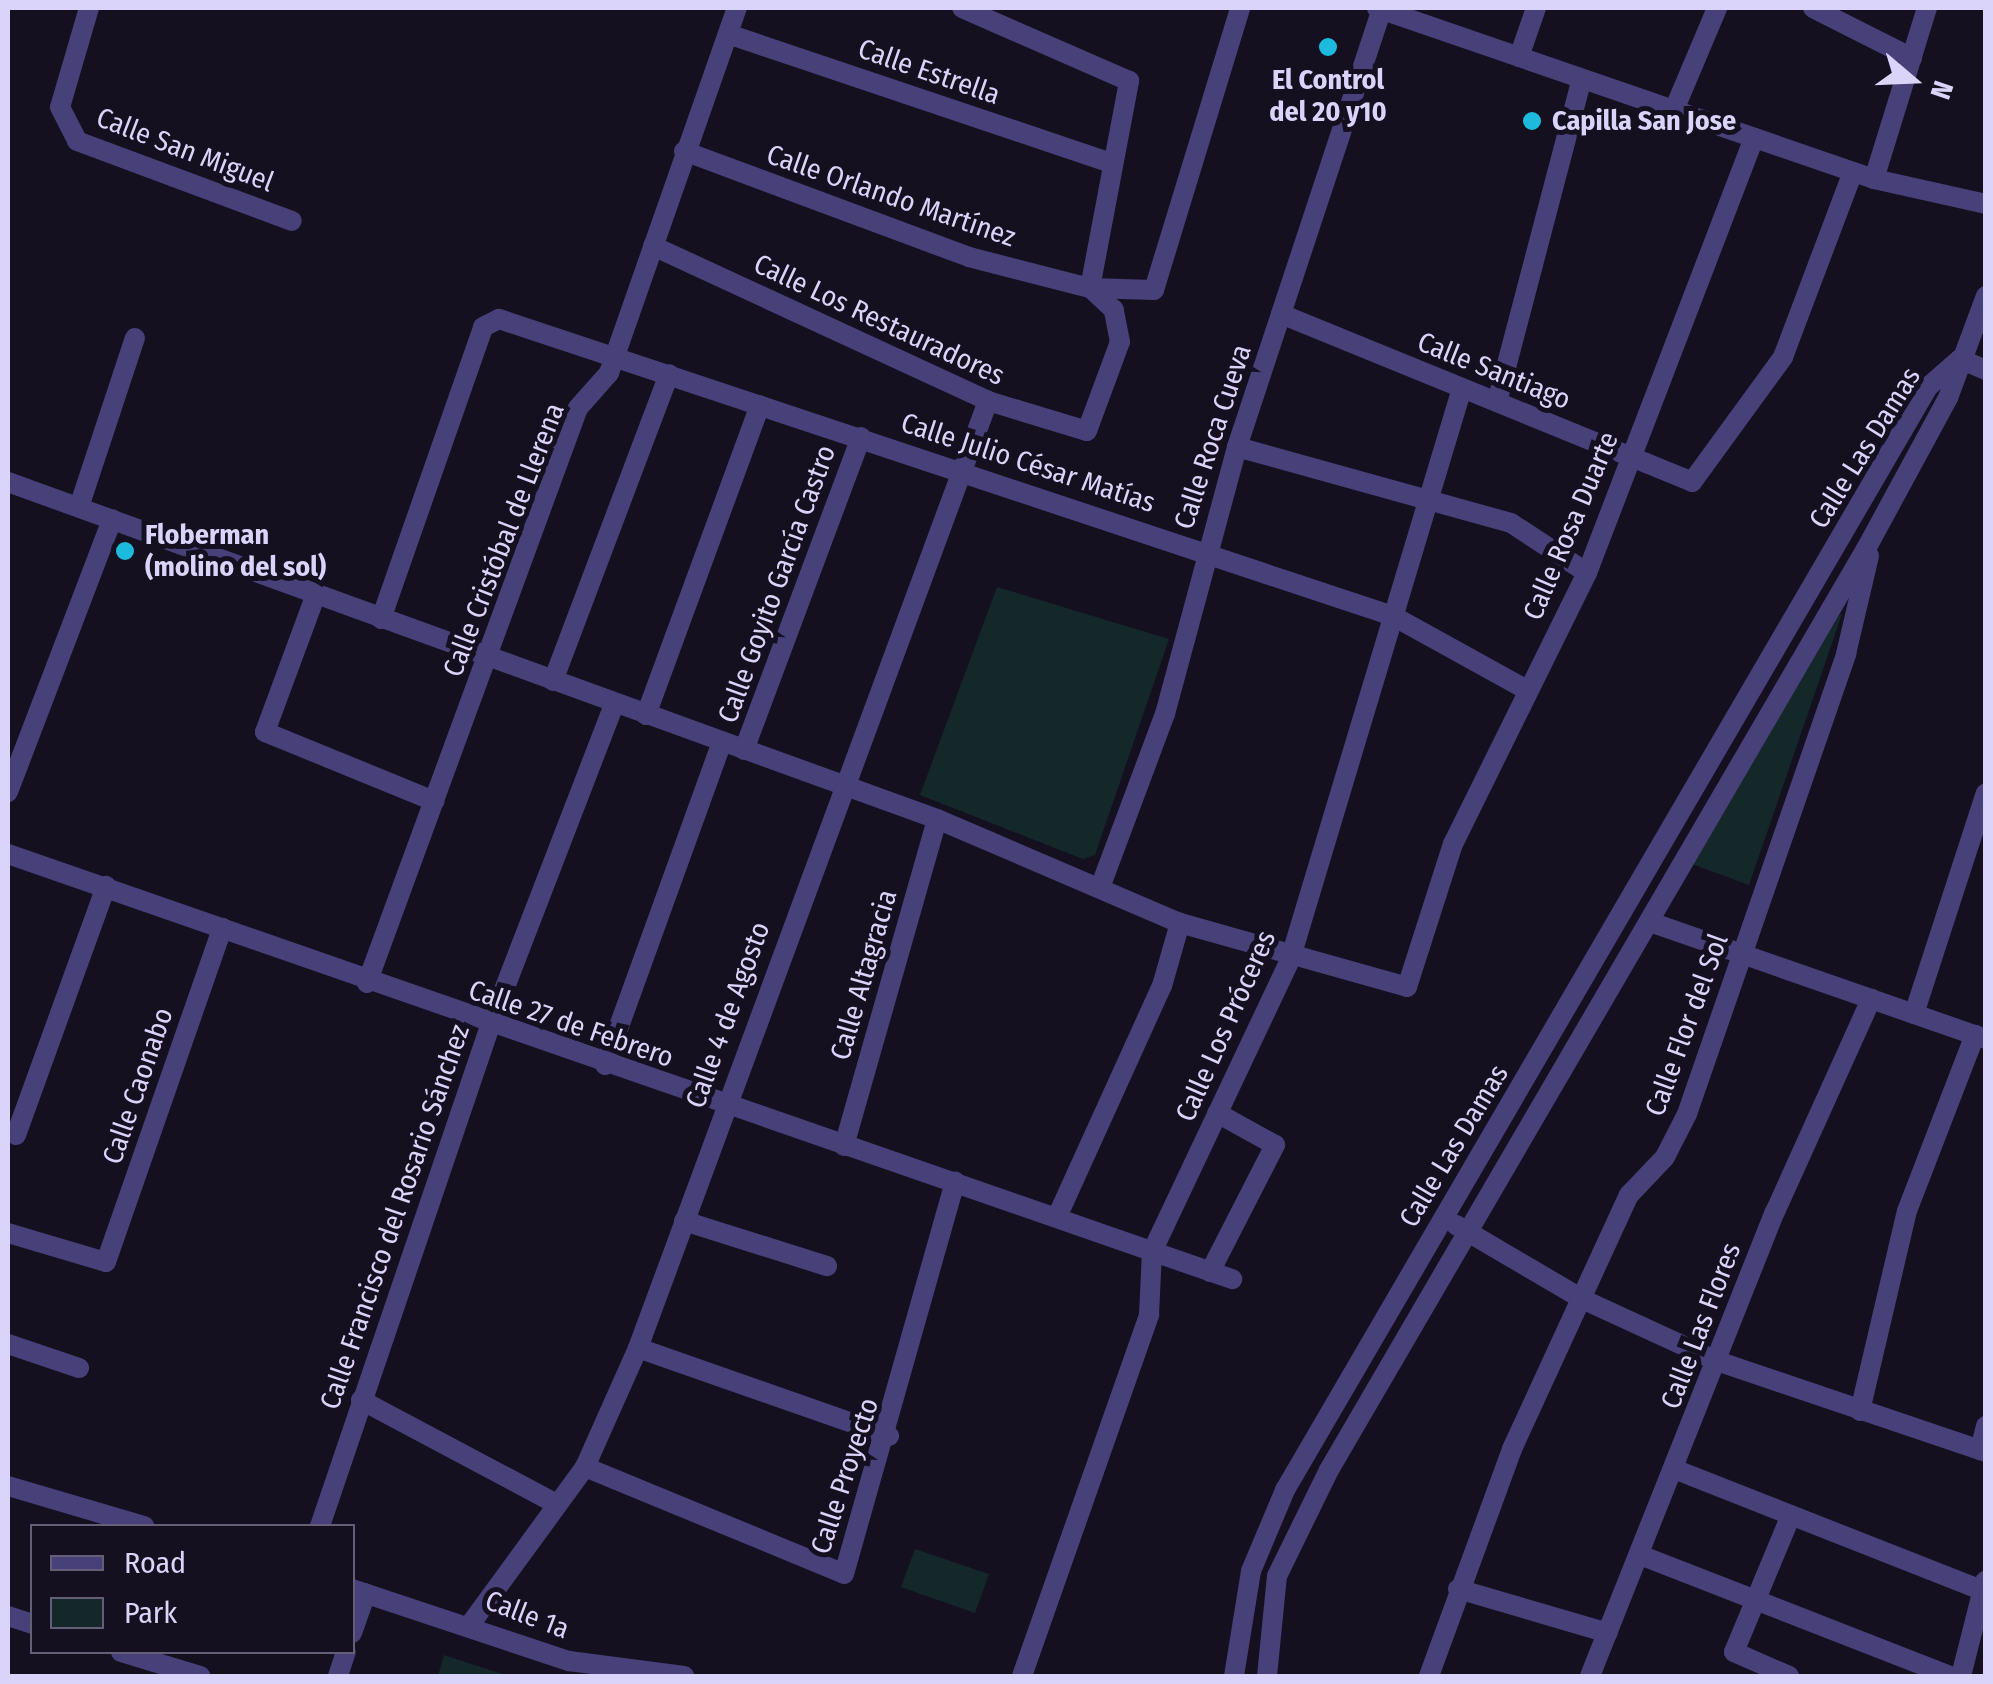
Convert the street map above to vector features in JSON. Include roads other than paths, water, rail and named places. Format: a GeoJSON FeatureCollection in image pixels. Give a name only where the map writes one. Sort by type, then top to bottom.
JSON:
{"type":"FeatureCollection","features":[{"type":"Feature","properties":{"kind":"street","name":"Calle San Miguel"},"geometry":{"type":"LineString","coordinates":[[89,8],[60,107],[78,141],[292,221]]}},
{"type":"Feature","properties":{"kind":"street","name":"Calle Cristóbal de Llerena"},"geometry":{"type":"LineString","coordinates":[[367,983],[578,408],[615,355],[738,8]]}},
{"type":"Feature","properties":{"kind":"street"},"geometry":{"type":"LineString","coordinates":[[962,8],[1129,81],[1090,288]]}},
{"type":"Feature","properties":{"kind":"street","name":"Calle Orlando Martínez"},"geometry":{"type":"LineString","coordinates":[[684,152],[969,257],[1090,288],[1141,292],[1162,281],[1240,8]]}},
{"type":"Feature","properties":{"kind":"street"},"geometry":{"type":"LineString","coordinates":[[1380,8],[1874,179],[1986,204]]}},
{"type":"Feature","properties":{"kind":"street","name":"Calle Roca Cueva"},"geometry":{"type":"LineString","coordinates":[[1100,884],[1165,714],[1205,551],[1380,8]]}},
{"type":"Feature","properties":{"kind":"street"},"geometry":{"type":"LineString","coordinates":[[1519,57],[1536,8]]}},
{"type":"Feature","properties":{"kind":"street"},"geometry":{"type":"LineString","coordinates":[[1674,110],[1716,8]]}},
{"type":"Feature","properties":{"kind":"street"},"geometry":{"type":"LineString","coordinates":[[1813,8],[1912,58]]}},
{"type":"Feature","properties":{"kind":"street"},"geometry":{"type":"LineString","coordinates":[[1874,179],[1926,8]]}},
{"type":"Feature","properties":{"kind":"street","name":"Calle Estrella"},"geometry":{"type":"LineString","coordinates":[[728,34],[1112,163]]}},
{"type":"Feature","properties":{"kind":"street"},"geometry":{"type":"LineString","coordinates":[[1497,402],[1582,79]]}},
{"type":"Feature","properties":{"kind":"street","name":"Calle Rosa Duarte"},"geometry":{"type":"LineString","coordinates":[[1290,960],[1407,987],[1453,844],[1587,573],[1754,138]]}},
{"type":"Feature","properties":{"kind":"street","name":"Calle Santiago"},"geometry":{"type":"LineString","coordinates":[[1281,314],[1681,479],[1702,477],[1783,357],[1853,172]]}},
{"type":"Feature","properties":{"kind":"street","name":"Calle Los Restauradores"},"geometry":{"type":"LineString","coordinates":[[652,246],[988,401],[1087,431],[1120,342],[1114,310],[1090,288]]}},
{"type":"Feature","properties":{"kind":"street"},"geometry":{"type":"LineString","coordinates":[[1986,296],[1960,358],[1986,370]]}},
{"type":"Feature","properties":{"kind":"street","name":"Calle Julio César Matías"},"geometry":{"type":"LineString","coordinates":[[380,619],[483,327],[499,319],[963,469],[1392,616],[1526,690]]}},
{"type":"Feature","properties":{"kind":"street"},"geometry":{"type":"LineString","coordinates":[[79,507],[136,338]]}},
{"type":"Feature","properties":{"kind":"street","name":"Calle Las Damas"},"geometry":{"type":"LineString","coordinates":[[1267,1676],[1276,1576],[1468,1232],[1874,535],[1960,358]]}},
{"type":"Feature","properties":{"kind":"street","name":"Calle Las Damas"},"geometry":{"type":"LineString","coordinates":[[1234,1676],[1251,1571],[1285,1490],[1928,387],[1960,358]]}},
{"type":"Feature","properties":{"kind":"street"},"geometry":{"type":"LineString","coordinates":[[553,681],[669,374]]}},
{"type":"Feature","properties":{"kind":"street","name":"Calle Los Próceres"},"geometry":{"type":"LineString","coordinates":[[1022,1676],[1149,1315],[1152,1252],[1290,960],[1462,388]]}},
{"type":"Feature","properties":{"kind":"street","name":"Calle 4 de Agosto"},"geometry":{"type":"LineString","coordinates":[[472,1622],[553,1502],[585,1467],[638,1348],[723,1105],[988,401]]}},
{"type":"Feature","properties":{"kind":"street"},"geometry":{"type":"LineString","coordinates":[[646,716],[760,405]]}},
{"type":"Feature","properties":{"kind":"street","name":"Calle Goyito García Castro"},"geometry":{"type":"LineString","coordinates":[[744,750],[860,437]]}},
{"type":"Feature","properties":{"kind":"street"},"geometry":{"type":"LineString","coordinates":[[1237,446],[1429,495],[1511,524],[1587,573]]}},
{"type":"Feature","properties":{"kind":"street"},"geometry":{"type":"LineString","coordinates":[[8,482],[937,819],[1100,884],[1180,923],[1290,960]]}},
{"type":"Feature","properties":{"kind":"street"},"geometry":{"type":"LineString","coordinates":[[8,792],[112,519]]}},
{"type":"Feature","properties":{"kind":"street","name":"Calle Flor del Sol"},"geometry":{"type":"LineString","coordinates":[[1429,1676],[1458,1589],[1629,1195],[1665,1157],[1687,1114],[1846,654],[1874,535]]}},
{"type":"Feature","properties":{"kind":"street"},"geometry":{"type":"LineString","coordinates":[[316,594],[265,732],[434,801]]}},
{"type":"Feature","properties":{"kind":"street","name":"Calle Francisco del Rosario Sánchez"},"geometry":{"type":"LineString","coordinates":[[321,1524],[490,1026],[614,704]]}},
{"type":"Feature","properties":{"kind":"street","name":"Calle Goyito García Castro"},"geometry":{"type":"LineString","coordinates":[[606,1065],[722,742]]}},
{"type":"Feature","properties":{"kind":"street"},"geometry":{"type":"LineString","coordinates":[[1914,1014],[1986,792]]}},
{"type":"Feature","properties":{"kind":"street","name":"Calle Altagracia"},"geometry":{"type":"LineString","coordinates":[[844,1146],[937,819]]}},
{"type":"Feature","properties":{"kind":"street","name":"Calle 27 de Febrero"},"geometry":{"type":"LineString","coordinates":[[8,854],[490,1026],[955,1182],[1232,1280]]}},
{"type":"Feature","properties":{"kind":"street"},"geometry":{"type":"LineString","coordinates":[[16,1135],[106,886]]}},
{"type":"Feature","properties":{"kind":"street"},"geometry":{"type":"LineString","coordinates":[[1650,922],[1980,1037],[1907,1212],[1860,1411]]}},
{"type":"Feature","properties":{"kind":"street"},"geometry":{"type":"LineString","coordinates":[[1056,1217],[1162,986],[1180,923]]}},
{"type":"Feature","properties":{"kind":"street","name":"Calle Caonabo"},"geometry":{"type":"LineString","coordinates":[[8,1233],[106,1262],[222,928]]}},
{"type":"Feature","properties":{"kind":"street","name":"Calle Las Flores"},"geometry":{"type":"LineString","coordinates":[[1590,1676],[1870,998]]}},
{"type":"Feature","properties":{"kind":"street"},"geometry":{"type":"LineString","coordinates":[[1537,1062],[1560,1076]]}},
{"type":"Feature","properties":{"kind":"street"},"geometry":{"type":"LineString","coordinates":[[1210,1272],[1275,1145],[1217,1113]]}},
{"type":"Feature","properties":{"kind":"street","name":"Calle Proyecto"},"geometry":{"type":"LineString","coordinates":[[585,1467],[844,1574],[889,1436],[955,1182]]}},
{"type":"Feature","properties":{"kind":"street"},"geometry":{"type":"LineString","coordinates":[[1442,1217],[1582,1299],[1717,1361],[1982,1451],[1986,1426]]}},
{"type":"Feature","properties":{"kind":"street"},"geometry":{"type":"LineString","coordinates":[[684,1221],[827,1266]]}},
{"type":"Feature","properties":{"kind":"street"},"geometry":{"type":"LineString","coordinates":[[8,1344],[79,1368]]}},
{"type":"Feature","properties":{"kind":"street"},"geometry":{"type":"LineString","coordinates":[[638,1348],[889,1436]]}},
{"type":"Feature","properties":{"kind":"street"},"geometry":{"type":"LineString","coordinates":[[361,1400],[553,1502]]}},
{"type":"Feature","properties":{"kind":"street"},"geometry":{"type":"LineString","coordinates":[[1674,1469],[1984,1585],[1961,1676]]}},
{"type":"Feature","properties":{"kind":"street"},"geometry":{"type":"LineString","coordinates":[[8,1486],[137,1524]]}},
{"type":"Feature","properties":{"kind":"street"},"geometry":{"type":"LineString","coordinates":[[1789,1676],[1734,1652],[1791,1515]]}},
{"type":"Feature","properties":{"kind":"street"},"geometry":{"type":"LineString","coordinates":[[1640,1555],[1950,1676]]}},
{"type":"Feature","properties":{"kind":"street"},"geometry":{"type":"LineString","coordinates":[[1251,1571],[1276,1576]]}},
{"type":"Feature","properties":{"kind":"street"},"geometry":{"type":"LineString","coordinates":[[1458,1589],[1608,1633]]}},
{"type":"Feature","properties":{"kind":"street","name":"Calle 1a"},"geometry":{"type":"LineString","coordinates":[[359,1591],[472,1622],[569,1661],[684,1676]]}},
{"type":"Feature","properties":{"kind":"street"},"geometry":{"type":"LineString","coordinates":[[128,1654],[200,1676]]}},
{"type":"Feature","properties":{"kind":"street"},"geometry":{"type":"LineString","coordinates":[[1890,1676],[1899,1656]]}},
{"type":"Feature","properties":{"kind":"street"},"geometry":{"type":"LineString","coordinates":[[569,1661],[596,1676]]}},
{"type":"Feature","properties":{"kind":"place","name":"El Control del 20 y10"},"geometry":{"type":"Point","coordinates":[1328,47]}},
{"type":"Feature","properties":{"kind":"place","name":"Capilla San Jose"},"geometry":{"type":"Point","coordinates":[1532,121]}},
{"type":"Feature","properties":{"kind":"place","name":"Floberman (molino del sol)"},"geometry":{"type":"Point","coordinates":[125,551]}}]}
